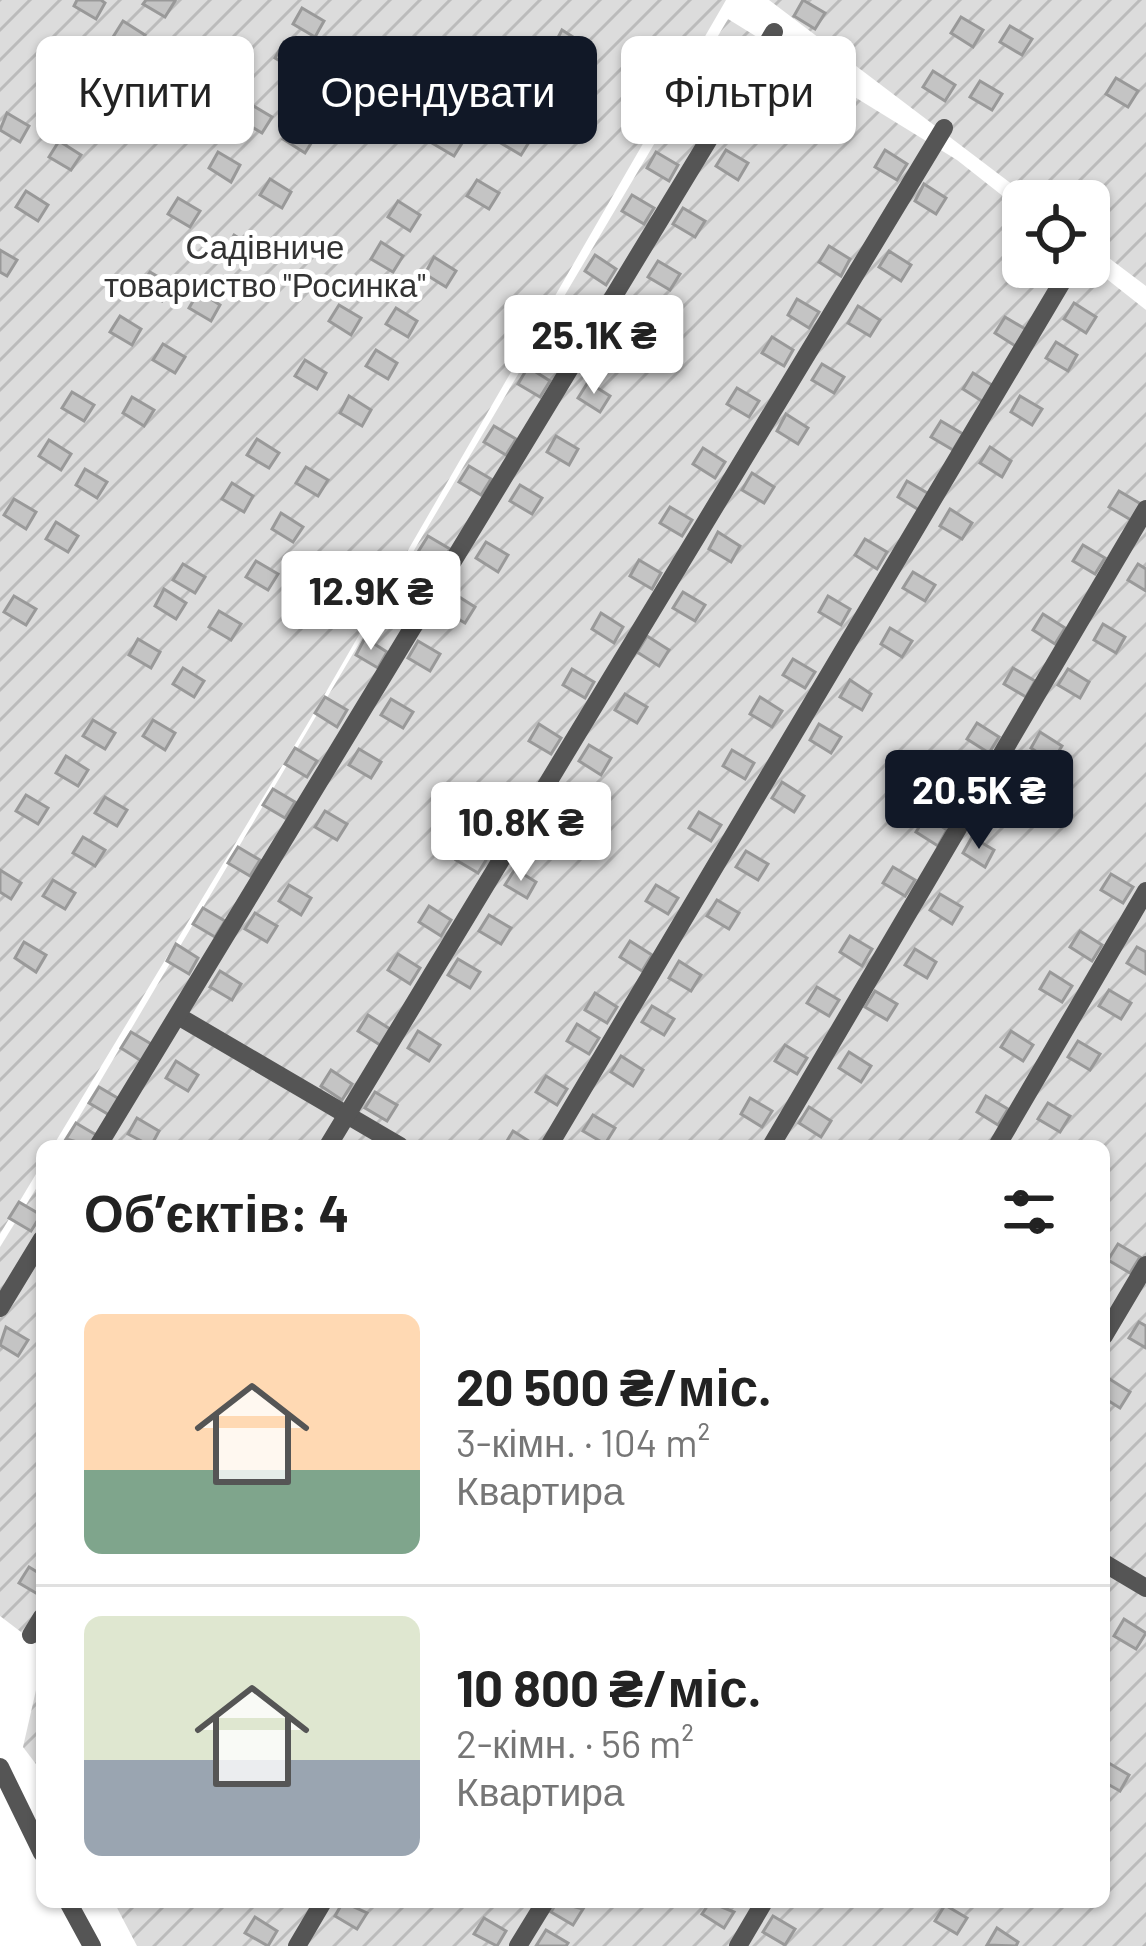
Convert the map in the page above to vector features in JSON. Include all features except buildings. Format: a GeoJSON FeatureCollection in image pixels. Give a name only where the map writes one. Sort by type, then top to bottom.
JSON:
{"type":"FeatureCollection","features":[{"type":"Feature","properties":{"kind":"street"},"geometry":{"type":"LineString","coordinates":[[102,1140],[774,32]]}},
{"type":"Feature","properties":{"kind":"street"},"geometry":{"type":"LineString","coordinates":[[332,1140],[944,128]]}},
{"type":"Feature","properties":{"kind":"street"},"geometry":{"type":"LineString","coordinates":[[553,1140],[1059,288]]}},
{"type":"Feature","properties":{"kind":"street"},"geometry":{"type":"LineString","coordinates":[[776,1140],[1146,509]]}},
{"type":"Feature","properties":{"kind":"street"},"geometry":{"type":"LineString","coordinates":[[1001,1140],[1146,892]]}},
{"type":"Feature","properties":{"kind":"street"},"geometry":{"type":"LineString","coordinates":[[178,1016],[391,1140]]}},
{"type":"Feature","properties":{"kind":"street"},"geometry":{"type":"LineString","coordinates":[[0,1308],[36,1249]]}},
{"type":"Feature","properties":{"kind":"street"},"geometry":{"type":"LineString","coordinates":[[1110,1326],[1146,1265]]}},
{"type":"Feature","properties":{"kind":"street"},"geometry":{"type":"LineString","coordinates":[[1110,1567],[1146,1588]]}},
{"type":"Feature","properties":{"kind":"street"},"geometry":{"type":"LineString","coordinates":[[31,1636],[36,1627]]}},
{"type":"Feature","properties":{"kind":"street"},"geometry":{"type":"LineString","coordinates":[[0,1767],[36,1826]]}},
{"type":"Feature","properties":{"kind":"street"},"geometry":{"type":"LineString","coordinates":[[71,1908],[92,1946]]}},
{"type":"Feature","properties":{"kind":"street"},"geometry":{"type":"LineString","coordinates":[[297,1946],[319,1908]]}},
{"type":"Feature","properties":{"kind":"street"},"geometry":{"type":"LineString","coordinates":[[518,1946],[541,1908]]}},
{"type":"Feature","properties":{"kind":"street"},"geometry":{"type":"LineString","coordinates":[[738,1946],[760,1908]]}},
{"type":"Feature","properties":{"kind":"green space","name":"Садівниче товариство \"Росинка\""},"geometry":{"type":"Polygon","coordinates":[[[0,0],[726,0],[705,36],[621,36],[621,144],[643,144],[311,718],[57,1140],[36,1140],[36,1174],[0,1234],[0,0]]]}},
{"type":"Feature","properties":{"kind":"green space"},"geometry":{"type":"Polygon","coordinates":[[[769,0],[1146,0],[1146,286],[1110,259],[1110,180],[1006,180],[856,66],[856,36],[816,36],[769,0]]]}},
{"type":"Feature","properties":{"kind":"green space"},"geometry":{"type":"Polygon","coordinates":[[[728,19],[756,36],[718,36],[728,19]]]}},
{"type":"Feature","properties":{"kind":"green space"},"geometry":{"type":"Polygon","coordinates":[[[856,98],[957,160],[1002,195],[1002,288],[1110,288],[1110,282],[1146,310],[1146,1946],[137,1946],[117,1908],[1110,1908],[1110,1140],[66,1140],[654,144],[856,144],[856,98]]]}},
{"type":"Feature","properties":{"kind":"green space"},"geometry":{"type":"Polygon","coordinates":[[[36,1189],[36,1643],[0,1616],[0,1247],[36,1189]]]}},
{"type":"Feature","properties":{"kind":"green space"},"geometry":{"type":"Polygon","coordinates":[[[36,1690],[36,1764],[23,1747],[36,1690]]]}}]}
